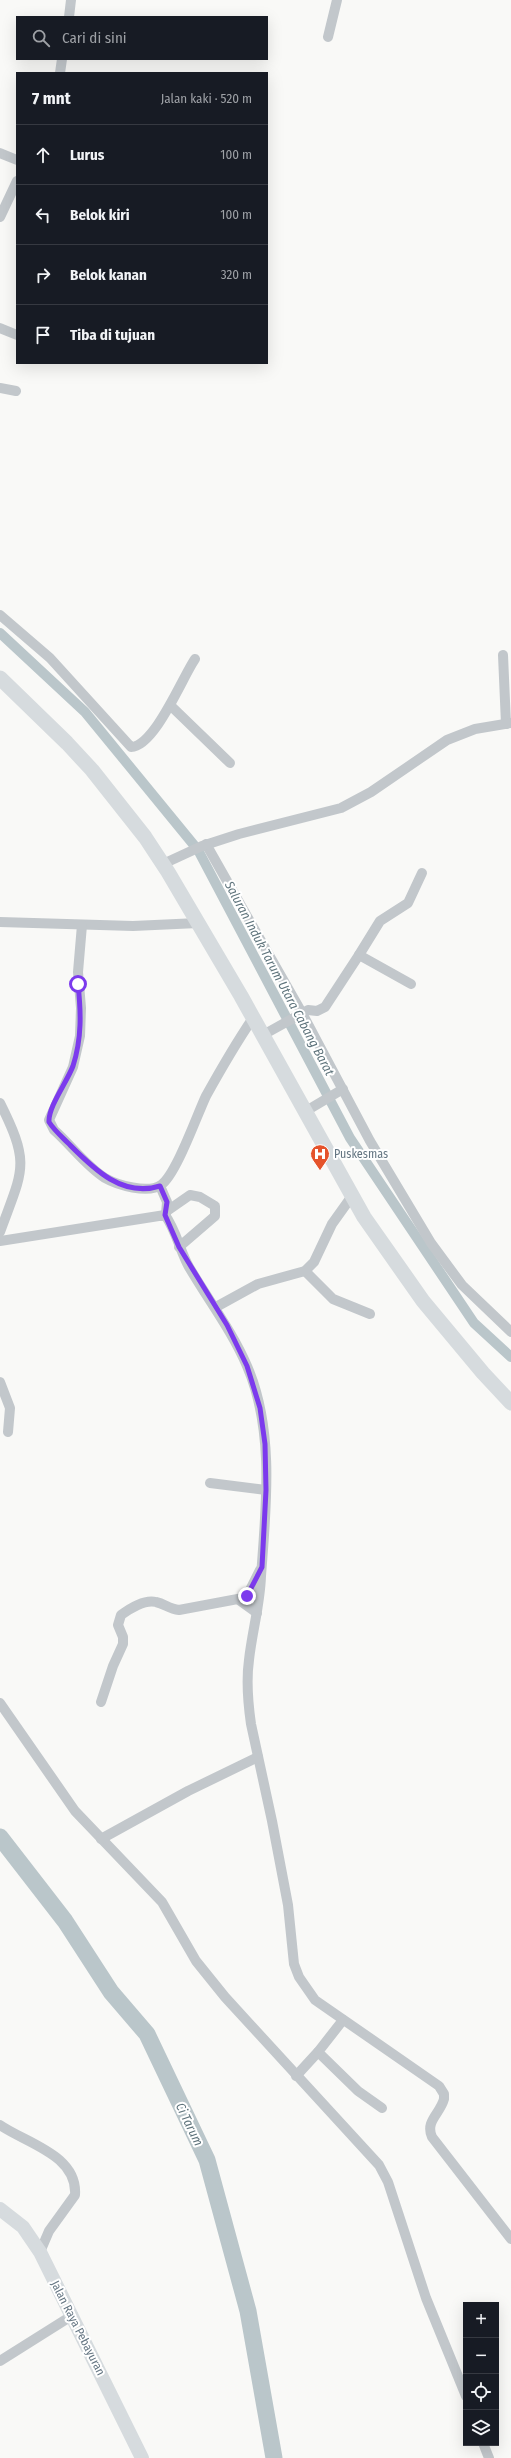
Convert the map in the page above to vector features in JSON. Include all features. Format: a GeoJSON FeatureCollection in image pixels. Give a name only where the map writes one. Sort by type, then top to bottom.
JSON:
{"type":"FeatureCollection","features":[{"type":"Feature","properties":{"kind":"main road"},"geometry":{"type":"LineString","coordinates":[[0,678],[67,743],[92,770],[169,861],[198,923],[254,1018],[267,1033],[309,1109],[352,1196],[423,1300],[483,1373],[511,1403]]}},
{"type":"Feature","properties":{"kind":"main road","name":"Jalan Raya Pebayuran"},"geometry":{"type":"LineString","coordinates":[[0,2209],[23,2227],[40,2252],[73,2315],[142,2458]]}},
{"type":"Feature","properties":{"kind":"street"},"geometry":{"type":"LineString","coordinates":[[69,16],[71,0]]}},
{"type":"Feature","properties":{"kind":"street"},"geometry":{"type":"LineString","coordinates":[[328,37],[337,0]]}},
{"type":"Feature","properties":{"kind":"street"},"geometry":{"type":"LineString","coordinates":[[60,72],[62,60]]}},
{"type":"Feature","properties":{"kind":"street"},"geometry":{"type":"LineString","coordinates":[[0,153],[16,160]]}},
{"type":"Feature","properties":{"kind":"street"},"geometry":{"type":"LineString","coordinates":[[0,217],[14,196],[16,186]]}},
{"type":"Feature","properties":{"kind":"street"},"geometry":{"type":"LineString","coordinates":[[0,328],[16,335]]}},
{"type":"Feature","properties":{"kind":"street"},"geometry":{"type":"LineString","coordinates":[[0,388],[16,391]]}},
{"type":"Feature","properties":{"kind":"street"},"geometry":{"type":"LineString","coordinates":[[0,614],[50,658],[131,747],[136,746],[150,734],[171,706],[195,659]]}},
{"type":"Feature","properties":{"kind":"street"},"geometry":{"type":"LineString","coordinates":[[169,861],[204,845],[341,808],[366,795],[448,740],[475,729],[508,724],[503,655]]}},
{"type":"Feature","properties":{"kind":"street"},"geometry":{"type":"LineString","coordinates":[[171,706],[230,763]]}},
{"type":"Feature","properties":{"kind":"street"},"geometry":{"type":"LineString","coordinates":[[204,845],[300,1014],[339,1091],[397,1187],[444,1261],[462,1285],[511,1332]]}},
{"type":"Feature","properties":{"kind":"street"},"geometry":{"type":"LineString","coordinates":[[267,1033],[308,1010],[316,1011],[325,1006],[380,921],[408,903],[422,873]]}},
{"type":"Feature","properties":{"kind":"street"},"geometry":{"type":"LineString","coordinates":[[0,922],[82,925],[198,923]]}},
{"type":"Feature","properties":{"kind":"street"},"geometry":{"type":"LineString","coordinates":[[82,925],[78,972],[81,1008],[80,1036],[73,1067],[52,1110],[49,1122],[89,1164],[106,1178],[141,1188],[160,1186],[172,1171],[206,1098],[228,1056],[254,1018]]}},
{"type":"Feature","properties":{"kind":"street"},"geometry":{"type":"LineString","coordinates":[[359,955],[411,984]]}},
{"type":"Feature","properties":{"kind":"street"},"geometry":{"type":"LineString","coordinates":[[309,1109],[339,1091]]}},
{"type":"Feature","properties":{"kind":"street"},"geometry":{"type":"LineString","coordinates":[[0,1103],[18,1142],[22,1166],[19,1181],[0,1232]]}},
{"type":"Feature","properties":{"kind":"street"},"geometry":{"type":"LineString","coordinates":[[160,1186],[167,1202],[166,1213],[179,1247],[216,1308],[247,1366],[256,1394],[265,1444],[266,1490],[262,1567],[257,1613],[249,1660],[248,1680],[251,1724],[288,1905],[294,1964],[306,1988],[315,2000],[439,2086],[444,2094],[442,2104],[430,2126],[432,2137],[511,2239]]}},
{"type":"Feature","properties":{"kind":"street"},"geometry":{"type":"LineString","coordinates":[[0,1241],[166,1213],[190,1195],[200,1198],[214,1206],[216,1212],[215,1216],[179,1247]]}},
{"type":"Feature","properties":{"kind":"street"},"geometry":{"type":"LineString","coordinates":[[216,1308],[258,1284],[305,1270],[314,1262],[332,1224],[352,1196]]}},
{"type":"Feature","properties":{"kind":"street"},"geometry":{"type":"LineString","coordinates":[[305,1270],[333,1299],[370,1314]]}},
{"type":"Feature","properties":{"kind":"street"},"geometry":{"type":"LineString","coordinates":[[0,1382],[10,1408],[8,1432]]}},
{"type":"Feature","properties":{"kind":"street"},"geometry":{"type":"LineString","coordinates":[[210,1483],[266,1490]]}},
{"type":"Feature","properties":{"kind":"street"},"geometry":{"type":"LineString","coordinates":[[100,1702],[123,1644],[118,1620],[121,1615],[132,1608],[151,1602],[157,1602],[170,1609],[179,1610],[239,1600],[249,1592],[262,1567]]}},
{"type":"Feature","properties":{"kind":"street"},"geometry":{"type":"LineString","coordinates":[[239,1600],[257,1613]]}},
{"type":"Feature","properties":{"kind":"street"},"geometry":{"type":"LineString","coordinates":[[0,1703],[75,1811],[162,1902],[196,1961],[296,2076],[367,2150],[388,2182],[426,2298],[463,2389]]}},
{"type":"Feature","properties":{"kind":"street"},"geometry":{"type":"LineString","coordinates":[[101,1839],[188,1791],[258,1757]]}},
{"type":"Feature","properties":{"kind":"street"},"geometry":{"type":"LineString","coordinates":[[296,2076],[318,2052],[343,2020]]}},
{"type":"Feature","properties":{"kind":"street"},"geometry":{"type":"LineString","coordinates":[[318,2052],[358,2091],[382,2108]]}},
{"type":"Feature","properties":{"kind":"street"},"geometry":{"type":"LineString","coordinates":[[0,2125],[55,2155],[66,2168],[74,2185],[75,2195],[49,2231],[40,2252]]}},
{"type":"Feature","properties":{"kind":"street"},"geometry":{"type":"LineString","coordinates":[[0,2361],[73,2315]]}},
{"type":"Feature","properties":{"kind":"street"},"geometry":{"type":"LineString","coordinates":[[484,2446],[489,2458]]}},
{"type":"Feature","properties":{"kind":"waterway","name":"Saluran Induk Tarum Utara Cabang Barat"},"geometry":{"type":"LineString","coordinates":[[0,633],[85,712],[198,850],[350,1138],[474,1323],[511,1357]]}},
{"type":"Feature","properties":{"kind":"waterway","name":"Ci Tarum"},"geometry":{"type":"LineString","coordinates":[[0,1837],[65,1921],[111,1992],[147,2034],[207,2160],[248,2311],[274,2458]]}},
{"type":"Feature","properties":{"kind":"place","name":"Puskesmas"},"geometry":{"type":"Point","coordinates":[320,1171]}},
{"type":"Feature","properties":{"kind":"route"},"geometry":{"type":"LineString","coordinates":[[78,984],[81,1008],[78,1048],[73,1067],[52,1110],[49,1122],[54,1130],[89,1164],[106,1178],[141,1188],[153,1188],[160,1186],[165,1193],[167,1202],[167,1211],[165,1215],[169,1220],[179,1247],[190,1269],[227,1325],[247,1366],[260,1408],[265,1444],[266,1490],[262,1567],[247,1596]]}}]}
